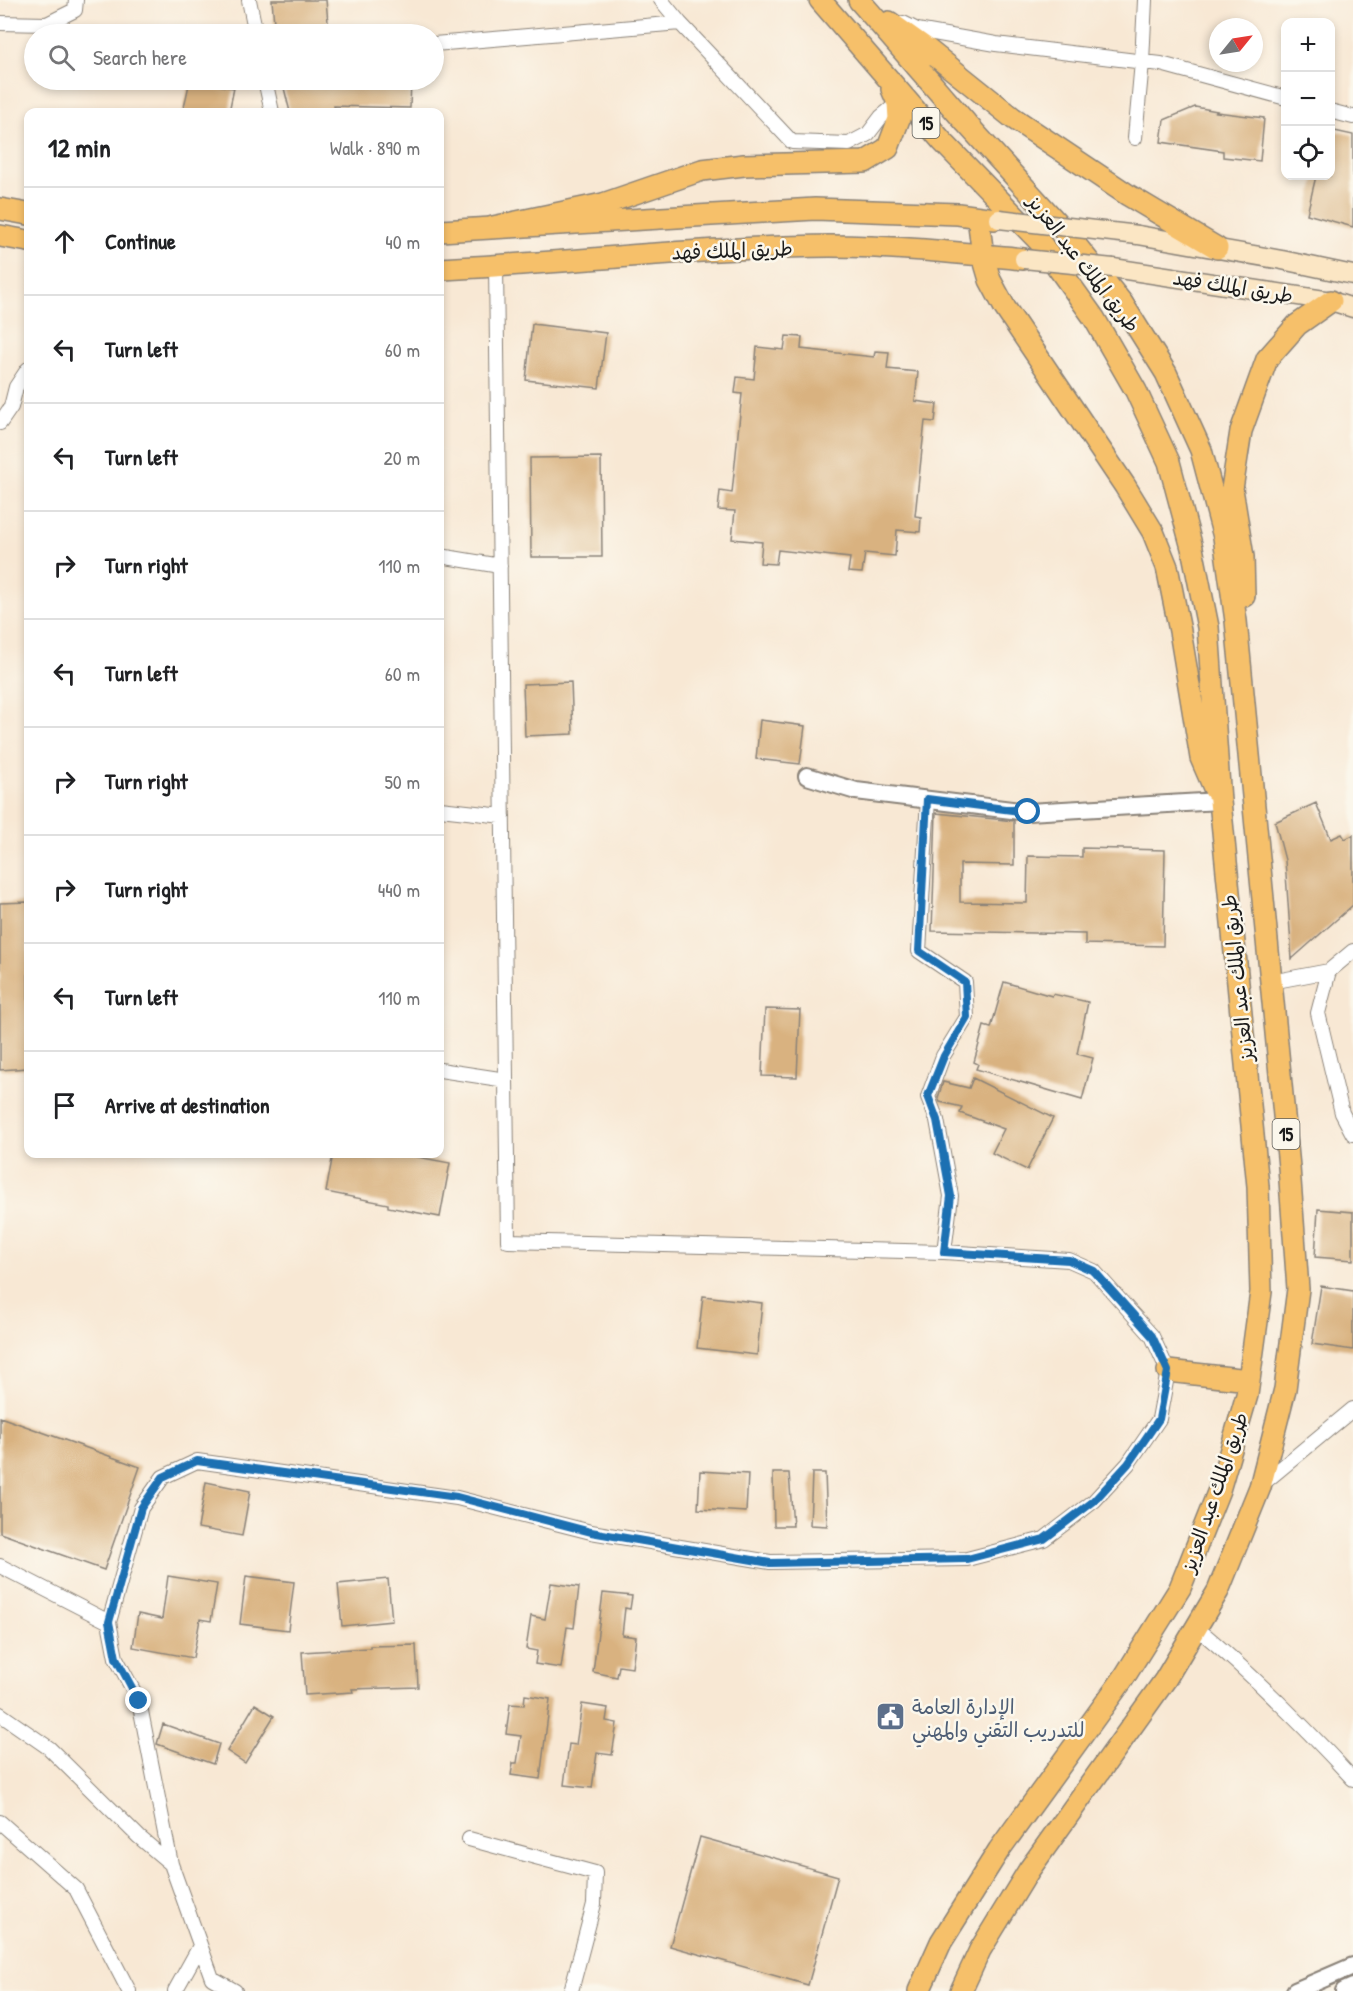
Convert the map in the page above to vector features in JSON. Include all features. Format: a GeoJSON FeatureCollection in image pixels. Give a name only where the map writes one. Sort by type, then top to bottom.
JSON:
{"type":"FeatureCollection","features":[{"type":"Feature","properties":{"kind":"main road","name":"طريق الملك عبد العزيز"},"geometry":{"type":"LineString","coordinates":[[820,0],[942,141],[1039,241],[1094,318],[1136,391],[1169,462],[1192,548],[1208,627],[1220,801],[1258,1186],[1261,1292],[1247,1395],[1219,1490],[1180,1588],[1123,1679],[999,1850],[941,1942],[919,1991]]}},
{"type":"Feature","properties":{"kind":"main road","name":"طريق الملك عبد العزيز"},"geometry":{"type":"LineString","coordinates":[[861,1],[966,123],[1067,234],[1122,303],[1166,373],[1201,450],[1224,537],[1236,621],[1289,1167],[1298,1289],[1285,1389],[1260,1486],[1218,1592],[1165,1680],[1029,1870],[980,1950],[961,1991]]}},
{"type":"Feature","properties":{"kind":"main road"},"geometry":{"type":"LineString","coordinates":[[861,1],[927,49],[1013,118],[1128,195],[1217,248]]}},
{"type":"Feature","properties":{"kind":"main road"},"geometry":{"type":"LineString","coordinates":[[493,227],[603,204],[702,170],[744,165],[865,162],[888,148],[899,119],[898,103],[889,80]]}},
{"type":"Feature","properties":{"kind":"main road"},"geometry":{"type":"LineString","coordinates":[[0,209],[24,213]]}},
{"type":"Feature","properties":{"kind":"main road","name":"طريق الملك فهد"},"geometry":{"type":"LineString","coordinates":[[444,231],[816,209],[958,214],[1138,235],[1353,274]]}},
{"type":"Feature","properties":{"kind":"main road"},"geometry":{"type":"LineString","coordinates":[[978,217],[983,256],[990,280],[1005,308],[1125,486],[1153,532],[1167,567],[1201,758],[1220,801]]}},
{"type":"Feature","properties":{"kind":"main road"},"geometry":{"type":"LineString","coordinates":[[0,236],[24,240]]}},
{"type":"Feature","properties":{"kind":"main road","name":"طريق الملك فهد"},"geometry":{"type":"LineString","coordinates":[[444,269],[496,267],[675,252],[830,246],[874,247],[1113,268],[1331,301],[1353,308]]}},
{"type":"Feature","properties":{"kind":"main road"},"geometry":{"type":"LineString","coordinates":[[1250,764],[1243,558],[1232,489],[1241,431],[1267,359],[1298,325],[1331,301]]}},
{"type":"Feature","properties":{"kind":"main road"},"geometry":{"type":"LineString","coordinates":[[1168,1371],[1249,1380]]}},
{"type":"Feature","properties":{"kind":"street"},"geometry":{"type":"LineString","coordinates":[[0,23],[47,24],[75,10],[76,0]]}},
{"type":"Feature","properties":{"kind":"street"},"geometry":{"type":"LineString","coordinates":[[249,0],[254,24]]}},
{"type":"Feature","properties":{"kind":"street"},"geometry":{"type":"LineString","coordinates":[[661,0],[792,142],[849,144],[868,134],[881,117],[898,103]]}},
{"type":"Feature","properties":{"kind":"street"},"geometry":{"type":"LineString","coordinates":[[1135,138],[1142,62],[1144,0]]}},
{"type":"Feature","properties":{"kind":"street"},"geometry":{"type":"LineString","coordinates":[[861,1],[917,30],[996,44],[1161,64],[1281,97]]}},
{"type":"Feature","properties":{"kind":"street"},"geometry":{"type":"LineString","coordinates":[[444,43],[680,23]]}},
{"type":"Feature","properties":{"kind":"street"},"geometry":{"type":"LineString","coordinates":[[267,90],[271,108]]}},
{"type":"Feature","properties":{"kind":"street"},"geometry":{"type":"LineString","coordinates":[[1335,112],[1353,117]]}},
{"type":"Feature","properties":{"kind":"street"},"geometry":{"type":"LineString","coordinates":[[235,1991],[212,1978],[171,1864],[139,1701],[116,1658],[109,1622],[141,1508],[163,1477],[197,1461],[457,1497],[591,1532],[770,1563],[967,1559],[1044,1539],[1094,1501],[1128,1464],[1159,1419],[1168,1371],[1152,1336],[1094,1271],[1069,1260],[944,1252],[508,1241],[496,267]]}},
{"type":"Feature","properties":{"kind":"street"},"geometry":{"type":"LineString","coordinates":[[0,423],[11,407],[16,387],[24,375]]}},
{"type":"Feature","properties":{"kind":"street"},"geometry":{"type":"LineString","coordinates":[[444,557],[500,566]]}},
{"type":"Feature","properties":{"kind":"street"},"geometry":{"type":"LineString","coordinates":[[807,776],[856,791],[1028,812],[1220,801]]}},
{"type":"Feature","properties":{"kind":"street"},"geometry":{"type":"LineString","coordinates":[[927,799],[919,951],[965,982],[967,1017],[944,1056],[928,1096],[937,1120],[951,1196],[944,1252]]}},
{"type":"Feature","properties":{"kind":"street"},"geometry":{"type":"LineString","coordinates":[[444,809],[503,816]]}},
{"type":"Feature","properties":{"kind":"street"},"geometry":{"type":"LineString","coordinates":[[1271,982],[1329,970],[1353,951]]}},
{"type":"Feature","properties":{"kind":"street"},"geometry":{"type":"LineString","coordinates":[[1329,970],[1318,1013],[1342,1113],[1353,1134]]}},
{"type":"Feature","properties":{"kind":"street"},"geometry":{"type":"LineString","coordinates":[[444,1071],[506,1080]]}},
{"type":"Feature","properties":{"kind":"street"},"geometry":{"type":"LineString","coordinates":[[1260,1486],[1353,1409]]}},
{"type":"Feature","properties":{"kind":"street"},"geometry":{"type":"LineString","coordinates":[[0,1566],[109,1622]]}},
{"type":"Feature","properties":{"kind":"street"},"geometry":{"type":"LineString","coordinates":[[1196,1627],[1244,1668],[1296,1718],[1353,1779]]}},
{"type":"Feature","properties":{"kind":"street"},"geometry":{"type":"LineString","coordinates":[[0,1714],[49,1748],[139,1837],[171,1864]]}},
{"type":"Feature","properties":{"kind":"street"},"geometry":{"type":"LineString","coordinates":[[0,1822],[76,1889],[129,1991]]}},
{"type":"Feature","properties":{"kind":"street"},"geometry":{"type":"LineString","coordinates":[[470,1839],[596,1873],[594,1904],[572,1991]]}},
{"type":"Feature","properties":{"kind":"street"},"geometry":{"type":"LineString","coordinates":[[175,1991],[200,1946]]}},
{"type":"Feature","properties":{"kind":"street"},"geometry":{"type":"LineString","coordinates":[[1295,1991],[1353,1966]]}},
{"type":"Feature","properties":{"kind":"street"},"geometry":{"type":"LineString","coordinates":[[1344,1991],[1353,1988]]}},
{"type":"Feature","properties":{"kind":"building"},"geometry":{"type":"Polygon","coordinates":[[[272,0],[326,0],[328,24],[274,24],[272,0]]]}},
{"type":"Feature","properties":{"kind":"building"},"geometry":{"type":"Polygon","coordinates":[[[188,90],[234,90],[230,108],[184,108],[188,90]]]}},
{"type":"Feature","properties":{"kind":"building"},"geometry":{"type":"Polygon","coordinates":[[[284,90],[411,90],[410,108],[334,106],[334,108],[289,108],[284,90]]]}},
{"type":"Feature","properties":{"kind":"building"},"geometry":{"type":"Polygon","coordinates":[[[1195,107],[1264,118],[1260,161],[1223,157],[1223,151],[1161,142],[1164,120],[1195,107]]]}},
{"type":"Feature","properties":{"kind":"building"},"geometry":{"type":"Polygon","coordinates":[[[1335,131],[1353,135],[1353,227],[1307,214],[1315,180],[1335,180],[1335,131]]]}},
{"type":"Feature","properties":{"kind":"building"},"geometry":{"type":"Polygon","coordinates":[[[532,324],[606,333],[599,388],[526,380],[532,324]]]}},
{"type":"Feature","properties":{"kind":"building"},"geometry":{"type":"Polygon","coordinates":[[[786,336],[802,337],[801,349],[874,357],[875,351],[889,352],[887,369],[918,372],[915,401],[937,404],[935,422],[925,421],[915,516],[921,517],[920,532],[897,530],[895,556],[865,553],[862,573],[848,572],[850,558],[778,550],[776,564],[760,563],[762,542],[732,539],[735,511],[718,510],[720,491],[732,493],[742,394],[735,393],[737,377],[754,379],[757,347],[784,350],[786,336]]]}},
{"type":"Feature","properties":{"kind":"building"},"geometry":{"type":"Polygon","coordinates":[[[601,457],[602,557],[531,557],[530,458],[601,457]]]}},
{"type":"Feature","properties":{"kind":"building"},"geometry":{"type":"Polygon","coordinates":[[[571,682],[573,734],[525,736],[523,684],[571,682]]]}},
{"type":"Feature","properties":{"kind":"building"},"geometry":{"type":"Polygon","coordinates":[[[760,720],[805,726],[800,764],[756,759],[760,720]]]}},
{"type":"Feature","properties":{"kind":"building"},"geometry":{"type":"Polygon","coordinates":[[[1316,803],[1331,839],[1342,834],[1345,839],[1353,835],[1353,905],[1292,959],[1285,860],[1275,822],[1316,803]]]}},
{"type":"Feature","properties":{"kind":"building"},"geometry":{"type":"Polygon","coordinates":[[[936,813],[1014,821],[1014,865],[960,864],[960,902],[1027,903],[1028,856],[1082,857],[1082,848],[1165,850],[1163,946],[1085,944],[1085,934],[932,931],[936,813]]]}},
{"type":"Feature","properties":{"kind":"building"},"geometry":{"type":"Polygon","coordinates":[[[24,902],[24,1068],[0,1070],[0,903],[24,902]]]}},
{"type":"Feature","properties":{"kind":"building"},"geometry":{"type":"Polygon","coordinates":[[[1004,982],[1052,996],[1053,994],[1088,1002],[1077,1054],[1093,1058],[1082,1100],[976,1069],[978,1064],[974,1062],[984,1026],[991,1028],[1004,982]]]}},
{"type":"Feature","properties":{"kind":"building"},"geometry":{"type":"Polygon","coordinates":[[[765,1009],[800,1010],[797,1077],[762,1076],[765,1009]]]}},
{"type":"Feature","properties":{"kind":"building"},"geometry":{"type":"Polygon","coordinates":[[[973,1078],[1053,1118],[1027,1170],[992,1153],[1004,1129],[960,1113],[962,1107],[940,1102],[938,1098],[943,1082],[969,1088],[973,1078]]]}},
{"type":"Feature","properties":{"kind":"building"},"geometry":{"type":"Polygon","coordinates":[[[332,1158],[423,1158],[450,1163],[440,1217],[326,1192],[332,1158]]]}},
{"type":"Feature","properties":{"kind":"building"},"geometry":{"type":"Polygon","coordinates":[[[1318,1209],[1353,1212],[1353,1260],[1315,1257],[1318,1209]]]}},
{"type":"Feature","properties":{"kind":"building"},"geometry":{"type":"Polygon","coordinates":[[[1321,1286],[1353,1291],[1353,1350],[1312,1344],[1321,1286]]]}},
{"type":"Feature","properties":{"kind":"building"},"geometry":{"type":"Polygon","coordinates":[[[703,1296],[762,1303],[757,1355],[697,1348],[703,1296]]]}},
{"type":"Feature","properties":{"kind":"building"},"geometry":{"type":"Polygon","coordinates":[[[0,1417],[140,1467],[104,1570],[0,1533],[0,1417]]]}},
{"type":"Feature","properties":{"kind":"building"},"geometry":{"type":"Polygon","coordinates":[[[700,1471],[748,1474],[746,1512],[698,1509],[700,1471]]]}},
{"type":"Feature","properties":{"kind":"building"},"geometry":{"type":"Polygon","coordinates":[[[773,1473],[789,1473],[793,1526],[774,1526],[773,1473]]]}},
{"type":"Feature","properties":{"kind":"building"},"geometry":{"type":"Polygon","coordinates":[[[812,1473],[825,1473],[827,1526],[810,1525],[812,1473]]]}},
{"type":"Feature","properties":{"kind":"building"},"geometry":{"type":"Polygon","coordinates":[[[206,1482],[250,1491],[242,1536],[198,1528],[206,1482]]]}},
{"type":"Feature","properties":{"kind":"building"},"geometry":{"type":"Polygon","coordinates":[[[168,1576],[217,1584],[211,1621],[200,1619],[193,1658],[133,1647],[138,1614],[162,1619],[168,1576]]]}},
{"type":"Feature","properties":{"kind":"building"},"geometry":{"type":"Polygon","coordinates":[[[246,1576],[294,1582],[288,1630],[240,1624],[246,1576]]]}},
{"type":"Feature","properties":{"kind":"building"},"geometry":{"type":"Polygon","coordinates":[[[388,1579],[392,1621],[342,1626],[338,1584],[388,1579]]]}},
{"type":"Feature","properties":{"kind":"building"},"geometry":{"type":"Polygon","coordinates":[[[551,1583],[579,1587],[574,1628],[567,1627],[561,1668],[535,1664],[537,1651],[526,1649],[531,1616],[545,1619],[551,1583]]]}},
{"type":"Feature","properties":{"kind":"building"},"geometry":{"type":"Polygon","coordinates":[[[603,1593],[632,1596],[630,1609],[625,1608],[622,1635],[636,1637],[632,1668],[619,1666],[617,1677],[593,1672],[603,1593]]]}},
{"type":"Feature","properties":{"kind":"building"},"geometry":{"type":"Polygon","coordinates":[[[416,1645],[418,1687],[352,1689],[353,1692],[305,1695],[302,1652],[370,1648],[370,1646],[416,1645]]]}},
{"type":"Feature","properties":{"kind":"building"},"geometry":{"type":"Polygon","coordinates":[[[525,1695],[550,1699],[540,1779],[511,1775],[513,1763],[517,1763],[521,1736],[506,1734],[510,1704],[524,1705],[525,1695]]]}},
{"type":"Feature","properties":{"kind":"building"},"geometry":{"type":"Polygon","coordinates":[[[255,1704],[274,1716],[245,1763],[227,1751],[255,1704]]]}},
{"type":"Feature","properties":{"kind":"building"},"geometry":{"type":"Polygon","coordinates":[[[582,1704],[608,1708],[606,1721],[617,1723],[612,1755],[597,1753],[592,1788],[564,1785],[569,1744],[576,1745],[582,1704]]]}},
{"type":"Feature","properties":{"kind":"building"},"geometry":{"type":"Polygon","coordinates":[[[163,1724],[219,1744],[213,1764],[157,1744],[163,1724]]]}},
{"type":"Feature","properties":{"kind":"building"},"geometry":{"type":"Polygon","coordinates":[[[700,1837],[838,1876],[808,1985],[670,1946],[700,1837]]]}},
{"type":"Feature","properties":{"kind":"place","name":"الإدارة العامة للتدريب التقني والمهني"},"geometry":{"type":"Point","coordinates":[891,1717]}},
{"type":"Feature","properties":{"kind":"route"},"geometry":{"type":"LineString","coordinates":[[139,1701],[116,1658],[109,1622],[141,1508],[163,1477],[197,1461],[457,1497],[591,1532],[770,1563],[967,1559],[1044,1539],[1094,1501],[1128,1464],[1159,1419],[1168,1371],[1152,1336],[1094,1271],[1069,1260],[944,1252],[951,1196],[937,1120],[928,1096],[944,1056],[967,1017],[965,982],[919,951],[927,799],[1028,812]]}}]}
